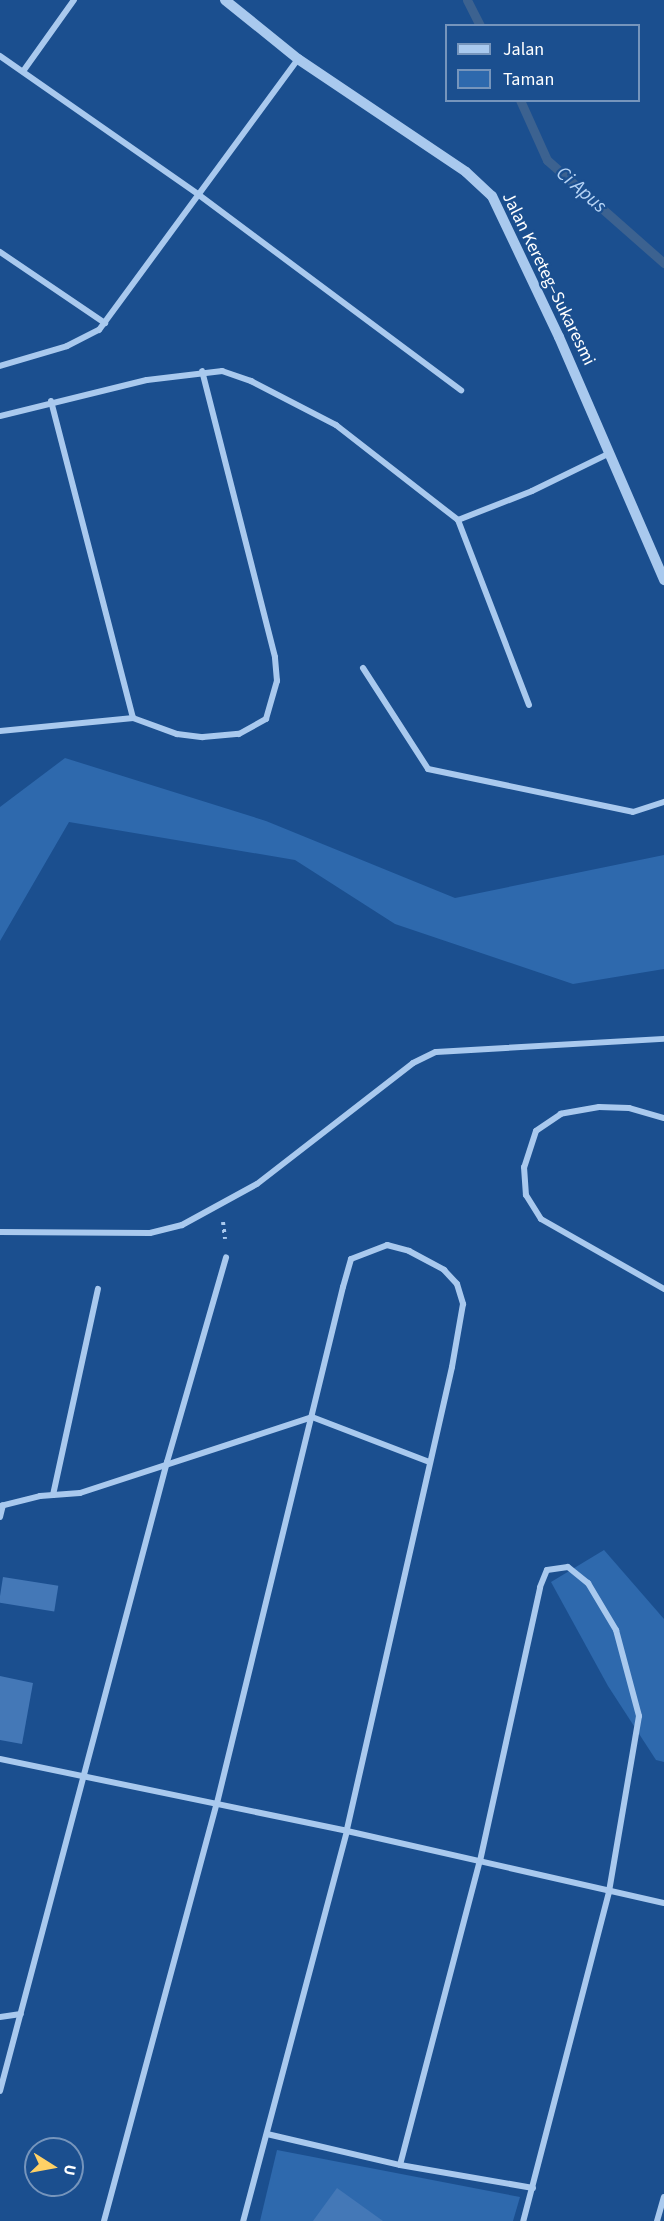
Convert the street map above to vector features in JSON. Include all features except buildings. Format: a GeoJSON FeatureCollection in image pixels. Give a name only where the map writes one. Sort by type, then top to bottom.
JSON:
{"type":"FeatureCollection","features":[{"type":"Feature","properties":{"kind":"street"},"geometry":{"type":"LineString","coordinates":[[24,70],[74,0]]}},
{"type":"Feature","properties":{"kind":"street","name":"Jalan Kereteg–Sukaresmi"},"geometry":{"type":"LineString","coordinates":[[225,0],[298,59],[466,172],[492,196],[610,452],[664,580]]}},
{"type":"Feature","properties":{"kind":"street"},"geometry":{"type":"LineString","coordinates":[[0,56],[24,70],[199,195],[460,390]]}},
{"type":"Feature","properties":{"kind":"street"},"geometry":{"type":"LineString","coordinates":[[0,366],[67,346],[105,323],[298,59]]}},
{"type":"Feature","properties":{"kind":"street"},"geometry":{"type":"LineString","coordinates":[[0,252],[105,323]]}},
{"type":"Feature","properties":{"kind":"street"},"geometry":{"type":"LineString","coordinates":[[0,731],[134,718],[177,734],[203,737],[239,734],[266,719],[274,701],[275,657],[202,371]]}},
{"type":"Feature","properties":{"kind":"street"},"geometry":{"type":"LineString","coordinates":[[0,416],[51,401],[202,371],[222,371],[251,381],[336,425],[458,520],[529,705]]}},
{"type":"Feature","properties":{"kind":"street"},"geometry":{"type":"LineString","coordinates":[[51,401],[134,718]]}},
{"type":"Feature","properties":{"kind":"street"},"geometry":{"type":"LineString","coordinates":[[458,520],[532,491],[610,452]]}},
{"type":"Feature","properties":{"kind":"street"},"geometry":{"type":"LineString","coordinates":[[363,668],[428,769],[633,812],[664,802]]}},
{"type":"Feature","properties":{"kind":"street"},"geometry":{"type":"LineString","coordinates":[[0,1232],[150,1233],[182,1225],[222,1206],[257,1184],[414,1063],[436,1052],[664,1039]]}},
{"type":"Feature","properties":{"kind":"street"},"geometry":{"type":"LineString","coordinates":[[664,1118],[629,1108],[561,1114],[536,1131],[524,1167],[526,1194],[541,1219],[664,1289]]}},
{"type":"Feature","properties":{"kind":"street"},"geometry":{"type":"LineString","coordinates":[[104,2221],[217,1803],[351,1259],[387,1245],[409,1251],[444,1270],[457,1284],[463,1304],[453,1367],[429,1462],[347,1831],[243,2221]]}},
{"type":"Feature","properties":{"kind":"street"},"geometry":{"type":"LineString","coordinates":[[0,2091],[167,1462],[226,1257]]}},
{"type":"Feature","properties":{"kind":"street"},"geometry":{"type":"LineString","coordinates":[[53,1495],[98,1289]]}},
{"type":"Feature","properties":{"kind":"street"},"geometry":{"type":"LineString","coordinates":[[0,1517],[1,1506],[80,1492],[312,1417],[429,1462]]}},
{"type":"Feature","properties":{"kind":"street"},"geometry":{"type":"LineString","coordinates":[[400,2165],[480,1861],[540,1587],[547,1569],[568,1567],[588,1583],[616,1630],[634,1684],[639,1716],[609,1892],[523,2221]]}},
{"type":"Feature","properties":{"kind":"street"},"geometry":{"type":"LineString","coordinates":[[0,1760],[347,1831],[664,1904]]}},
{"type":"Feature","properties":{"kind":"street"},"geometry":{"type":"LineString","coordinates":[[0,2017],[21,2014]]}},
{"type":"Feature","properties":{"kind":"street"},"geometry":{"type":"LineString","coordinates":[[267,2134],[400,2165],[533,2188]]}},
{"type":"Feature","properties":{"kind":"street"},"geometry":{"type":"LineString","coordinates":[[657,2221],[664,2197]]}},
{"type":"Feature","properties":{"kind":"path"},"geometry":{"type":"LineString","coordinates":[[222,1206],[226,1257]]}},
{"type":"Feature","properties":{"kind":"green space"},"geometry":{"type":"Polygon","coordinates":[[[65,758],[266,821],[455,898],[664,855],[664,969],[573,984],[395,924],[295,860],[69,822],[0,941],[0,807],[65,758]]]}},
{"type":"Feature","properties":{"kind":"green space"},"geometry":{"type":"Polygon","coordinates":[[[604,1550],[664,1619],[664,1762],[656,1760],[608,1686],[551,1582],[604,1550]]]}},
{"type":"Feature","properties":{"kind":"green space"},"geometry":{"type":"Polygon","coordinates":[[[277,2150],[520,2197],[513,2221],[260,2221],[277,2150]]]}},
{"type":"Feature","properties":{"kind":"waterway","name":"Ci Apus"},"geometry":{"type":"LineString","coordinates":[[467,0],[479,24]]}},
{"type":"Feature","properties":{"kind":"waterway","name":"Ci Apus"},"geometry":{"type":"LineString","coordinates":[[521,102],[547,160],[664,263]]}}]}
